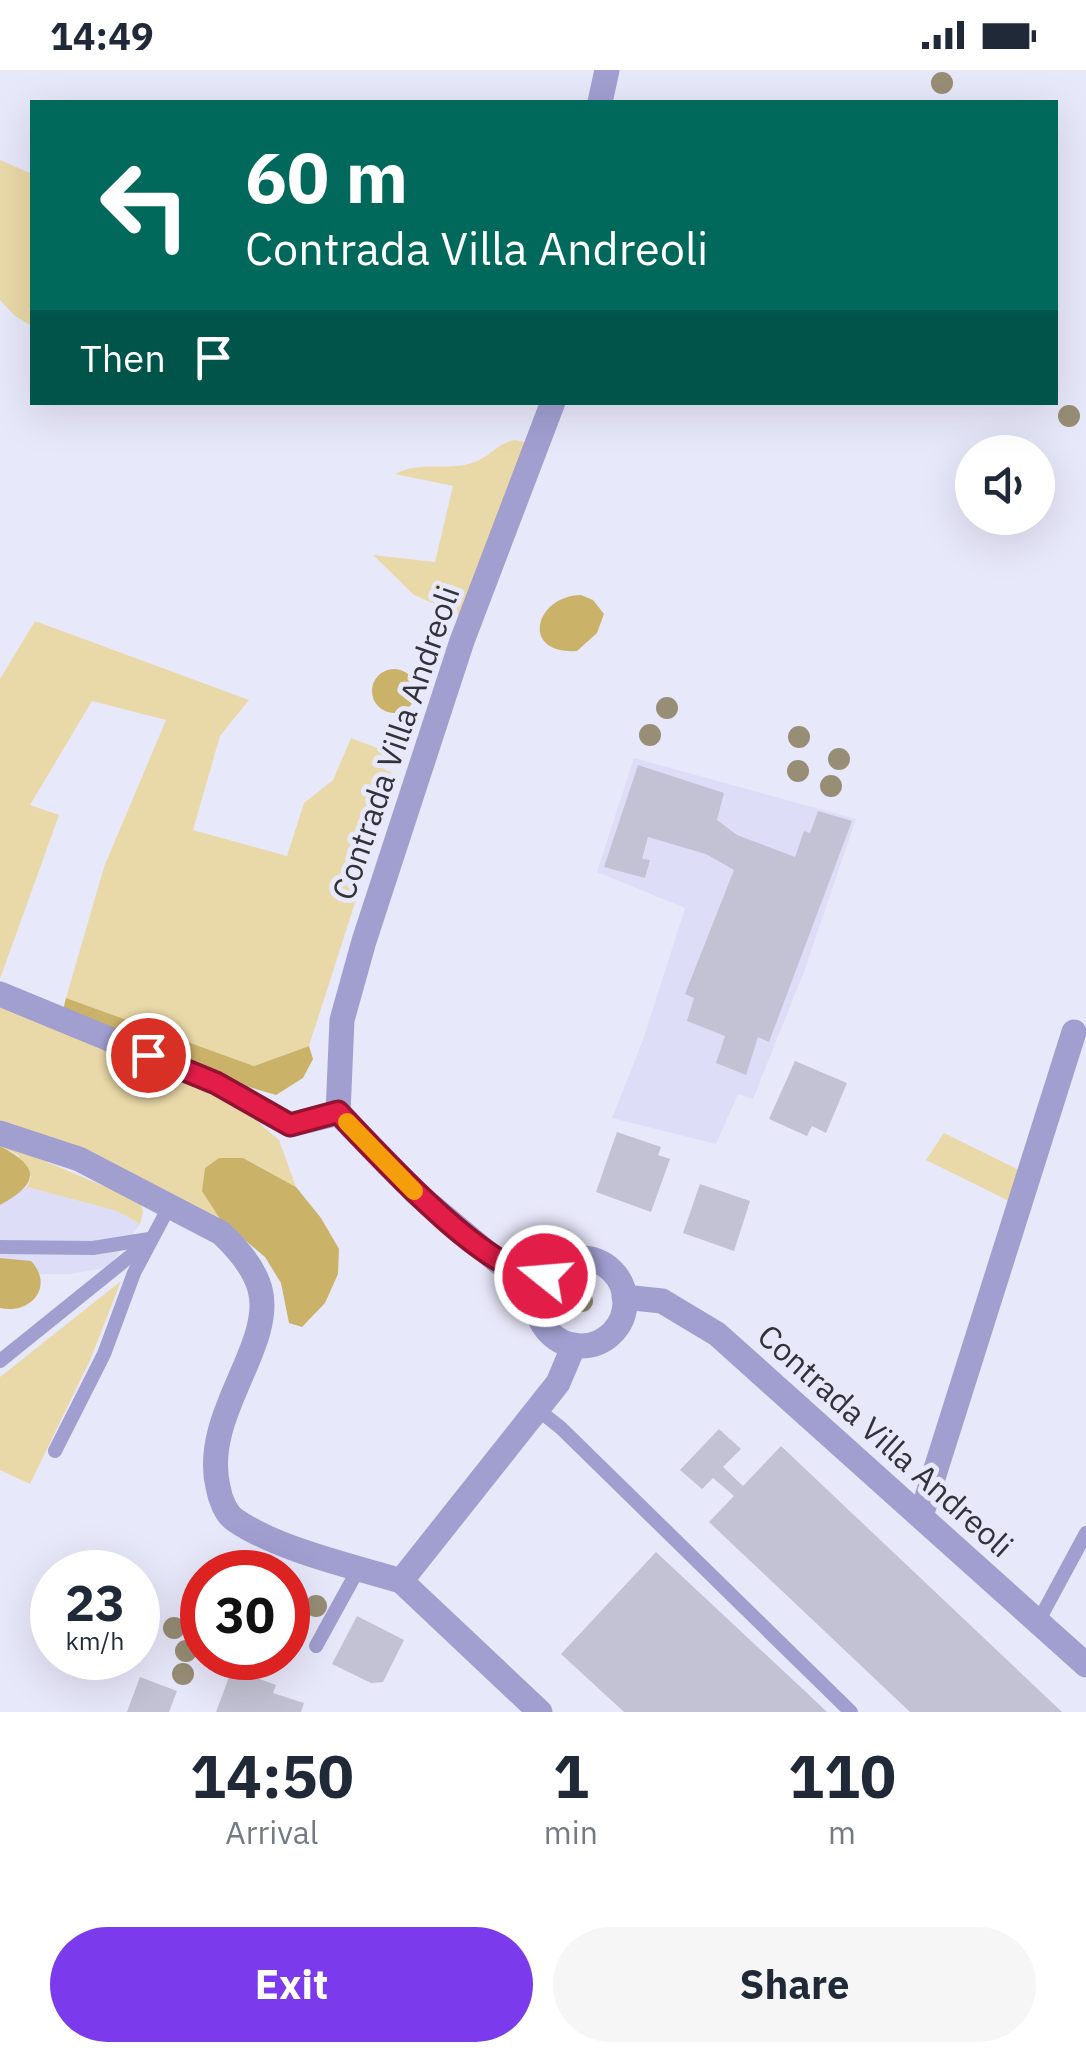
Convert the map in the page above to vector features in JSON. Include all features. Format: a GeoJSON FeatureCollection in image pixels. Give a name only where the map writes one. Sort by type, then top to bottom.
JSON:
{"type":"FeatureCollection","features":[{"type":"Feature","properties":{"kind":"street"},"geometry":{"type":"LineString","coordinates":[[600,100],[606,70]]}},
{"type":"Feature","properties":{"kind":"street","name":"Contrada Villa Andreoli"},"geometry":{"type":"LineString","coordinates":[[338,1112],[342,1020],[364,941],[462,640],[552,405]]}},
{"type":"Feature","properties":{"kind":"street"},"geometry":{"type":"LineString","coordinates":[[0,994],[216,1083],[290,1125],[338,1112],[416,1193],[502,1265],[544,1278]]}},
{"type":"Feature","properties":{"kind":"street"},"geometry":{"type":"LineString","coordinates":[[921,1516],[1074,1032]]}},
{"type":"Feature","properties":{"kind":"street"},"geometry":{"type":"LineString","coordinates":[[0,1133],[79,1160],[221,1232],[248,1264],[260,1290],[262,1313],[217,1435],[214,1458],[220,1498],[232,1519],[301,1551],[400,1580],[540,1712]]}},
{"type":"Feature","properties":{"kind":"street"},"geometry":{"type":"LineString","coordinates":[[567,1260],[594,1260],[617,1276],[624,1297],[623,1316],[607,1338],[594,1344],[574,1345],[555,1338],[538,1316],[536,1302],[544,1278],[567,1260]]}},
{"type":"Feature","properties":{"kind":"street","name":"Contrada Villa Andreoli"},"geometry":{"type":"LineString","coordinates":[[624,1297],[662,1301],[717,1334],[1086,1665]]}},
{"type":"Feature","properties":{"kind":"street"},"geometry":{"type":"LineString","coordinates":[[400,1580],[558,1382],[574,1345]]}},
{"type":"Feature","properties":{"kind":"lane"},"geometry":{"type":"LineString","coordinates":[[55,1450],[104,1354],[134,1273],[170,1205]]}},
{"type":"Feature","properties":{"kind":"lane"},"geometry":{"type":"LineString","coordinates":[[0,1247],[93,1248],[152,1238]]}},
{"type":"Feature","properties":{"kind":"lane"},"geometry":{"type":"LineString","coordinates":[[0,1361],[152,1238]]}},
{"type":"Feature","properties":{"kind":"lane"},"geometry":{"type":"LineString","coordinates":[[537,1409],[851,1712]]}},
{"type":"Feature","properties":{"kind":"lane"},"geometry":{"type":"LineString","coordinates":[[1038,1622],[1086,1533]]}},
{"type":"Feature","properties":{"kind":"lane"},"geometry":{"type":"LineString","coordinates":[[316,1646],[359,1568]]}},
{"type":"Feature","properties":{"kind":"shaded area"},"geometry":{"type":"Polygon","coordinates":[[[0,160],[30,173],[30,325],[0,300],[0,160]]]}},
{"type":"Feature","properties":{"kind":"shaded area"},"geometry":{"type":"Polygon","coordinates":[[[515,440],[529,443],[464,617],[414,595],[373,555],[435,562],[453,486],[395,474],[416,467],[471,463],[515,440]]]}},
{"type":"Feature","properties":{"kind":"shaded area"},"geometry":{"type":"Polygon","coordinates":[[[581,595],[593,600],[604,614],[597,633],[577,651],[559,650],[547,644],[540,625],[544,614],[565,598],[581,595]]]}},
{"type":"Feature","properties":{"kind":"shaded area"},"geometry":{"type":"Polygon","coordinates":[[[35,621],[249,700],[220,736],[193,830],[287,856],[304,803],[333,780],[351,738],[385,751],[380,767],[396,775],[309,1046],[254,1066],[66,998],[104,867],[166,720],[92,701],[30,805],[59,815],[0,979],[0,679],[35,621]]]}},
{"type":"Feature","properties":{"kind":"shaded area"},"geometry":{"type":"Polygon","coordinates":[[[394,669],[409,676],[416,691],[409,706],[394,713],[379,706],[372,691],[379,676],[394,669]]]}},
{"type":"Feature","properties":{"kind":"shaded area"},"geometry":{"type":"Polygon","coordinates":[[[634,758],[856,819],[805,969],[753,1099],[738,1094],[716,1144],[612,1118],[643,1040],[685,908],[597,872],[634,758]]]}},
{"type":"Feature","properties":{"kind":"shaded area"},"geometry":{"type":"Polygon","coordinates":[[[66,998],[254,1066],[309,1046],[313,1059],[303,1078],[276,1095],[62,1014],[66,998]]]}},
{"type":"Feature","properties":{"kind":"shaded area"},"geometry":{"type":"Polygon","coordinates":[[[0,1005],[237,1104],[279,1140],[296,1187],[243,1158],[202,1190],[220,1219],[0,1125],[0,1005]]]}},
{"type":"Feature","properties":{"kind":"shaded area"},"geometry":{"type":"Polygon","coordinates":[[[944,1133],[1025,1173],[1013,1203],[926,1160],[944,1133]]]}},
{"type":"Feature","properties":{"kind":"shaded area"},"geometry":{"type":"Polygon","coordinates":[[[0,1142],[141,1202],[140,1224],[117,1211],[27,1187],[31,1177],[18,1155],[0,1146],[0,1142]]]}},
{"type":"Feature","properties":{"kind":"shaded area"},"geometry":{"type":"Polygon","coordinates":[[[0,1146],[22,1161],[30,1175],[22,1189],[0,1205],[0,1146]]]}},
{"type":"Feature","properties":{"kind":"shaded area"},"geometry":{"type":"Polygon","coordinates":[[[219,1158],[243,1158],[296,1187],[339,1249],[338,1274],[325,1303],[302,1327],[289,1323],[281,1283],[265,1257],[220,1219],[202,1191],[205,1168],[219,1158]]]}},
{"type":"Feature","properties":{"kind":"shaded area"},"geometry":{"type":"Polygon","coordinates":[[[27,1187],[117,1211],[140,1224],[109,1267],[70,1274],[0,1274],[0,1205],[27,1187]]]}},
{"type":"Feature","properties":{"kind":"shaded area"},"geometry":{"type":"Polygon","coordinates":[[[0,1258],[31,1261],[38,1271],[40,1289],[29,1303],[0,1308],[0,1258]]]}},
{"type":"Feature","properties":{"kind":"shaded area"},"geometry":{"type":"Polygon","coordinates":[[[121,1281],[91,1358],[30,1484],[0,1470],[0,1377],[121,1281]]]}},
{"type":"Feature","properties":{"kind":"building"},"geometry":{"type":"Polygon","coordinates":[[[638,765],[724,793],[717,820],[737,835],[795,857],[804,831],[810,833],[818,811],[852,821],[769,1042],[758,1037],[746,1075],[716,1063],[725,1036],[687,1021],[694,998],[685,994],[734,870],[706,854],[648,837],[642,859],[650,860],[645,878],[604,867],[638,765]]]}},
{"type":"Feature","properties":{"kind":"building"},"geometry":{"type":"Polygon","coordinates":[[[795,1061],[847,1083],[826,1133],[812,1126],[807,1136],[769,1119],[795,1061]]]}},
{"type":"Feature","properties":{"kind":"building"},"geometry":{"type":"Polygon","coordinates":[[[617,1132],[661,1147],[658,1155],[670,1159],[651,1212],[596,1192],[617,1132]]]}},
{"type":"Feature","properties":{"kind":"building"},"geometry":{"type":"Polygon","coordinates":[[[700,1184],[750,1201],[734,1251],[683,1233],[700,1184]]]}},
{"type":"Feature","properties":{"kind":"building"},"geometry":{"type":"Polygon","coordinates":[[[719,1429],[741,1449],[723,1467],[743,1486],[781,1446],[1062,1712],[910,1712],[709,1522],[734,1496],[713,1478],[702,1489],[680,1470],[719,1429]]]}},
{"type":"Feature","properties":{"kind":"building"},"geometry":{"type":"Polygon","coordinates":[[[656,1552],[827,1712],[624,1712],[561,1654],[656,1552]]]}},
{"type":"Feature","properties":{"kind":"building"},"geometry":{"type":"Polygon","coordinates":[[[357,1616],[404,1640],[383,1682],[371,1683],[332,1664],[357,1616]]]}},
{"type":"Feature","properties":{"kind":"building"},"geometry":{"type":"Polygon","coordinates":[[[139,1680],[177,1691],[169,1712],[127,1712],[139,1680]]]}},
{"type":"Feature","properties":{"kind":"building"},"geometry":{"type":"Polygon","coordinates":[[[228,1680],[262,1680],[276,1685],[273,1693],[304,1703],[301,1712],[216,1712],[228,1680]]]}},
{"type":"Feature","properties":{"kind":"slow traffic"},"geometry":{"type":"LineString","coordinates":[[347,1122],[414,1191]]}},
{"type":"Feature","properties":{"kind":"route"},"geometry":{"type":"LineString","coordinates":[[148,1055],[216,1083],[290,1125],[338,1112],[416,1193],[502,1265],[545,1276]]}}]}
